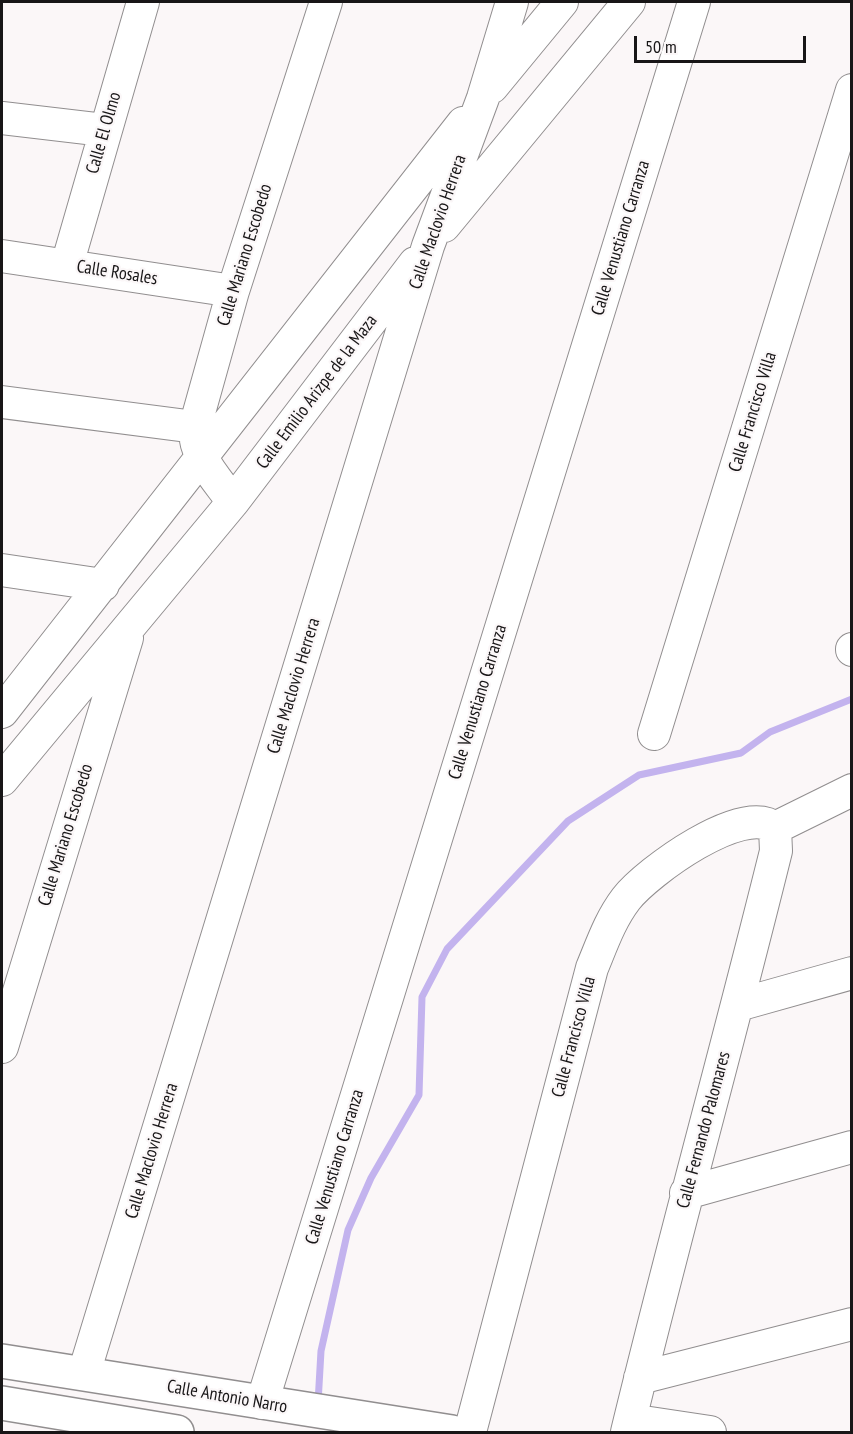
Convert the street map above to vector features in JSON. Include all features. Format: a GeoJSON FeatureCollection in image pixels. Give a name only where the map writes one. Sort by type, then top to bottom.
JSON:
{"type":"FeatureCollection","features":[{"type":"Feature","properties":{"kind":"main road","name":"Calle Antonio Narro"},"geometry":{"type":"LineString","coordinates":[[2,1361],[274,1406],[452,1432]]}},
{"type":"Feature","properties":{"kind":"main road"},"geometry":{"type":"LineString","coordinates":[[2,1403],[177,1432]]}},
{"type":"Feature","properties":{"kind":"street","name":"Calle El Olmo"},"geometry":{"type":"LineString","coordinates":[[67,265],[104,130],[143,2]]}},
{"type":"Feature","properties":{"kind":"street","name":"Calle Mariano Escobedo"},"geometry":{"type":"LineString","coordinates":[[233,502],[202,459],[194,436],[195,427],[233,291],[326,2]]}},
{"type":"Feature","properties":{"kind":"street","name":"Calle Maclovio Herrera"},"geometry":{"type":"LineString","coordinates":[[84,1373],[428,246],[483,98],[512,2]]}},
{"type":"Feature","properties":{"kind":"street"},"geometry":{"type":"LineString","coordinates":[[2,712],[483,98],[562,2]]}},
{"type":"Feature","properties":{"kind":"street","name":"Calle Emilio Arizpe de la Maza"},"geometry":{"type":"LineString","coordinates":[[2,780],[233,502],[428,246],[629,2]]}},
{"type":"Feature","properties":{"kind":"street","name":"Calle Venustiano Carranza"},"geometry":{"type":"LineString","coordinates":[[274,1406],[694,2]]}},
{"type":"Feature","properties":{"kind":"street","name":"Calle Francisco Villa"},"geometry":{"type":"LineString","coordinates":[[654,734],[852,90]]}},
{"type":"Feature","properties":{"kind":"street"},"geometry":{"type":"LineString","coordinates":[[2,117],[104,130]]}},
{"type":"Feature","properties":{"kind":"street","name":"Calle Rosales"},"geometry":{"type":"LineString","coordinates":[[2,256],[233,291]]}},
{"type":"Feature","properties":{"kind":"street"},"geometry":{"type":"LineString","coordinates":[[2,402],[195,427]]}},
{"type":"Feature","properties":{"kind":"street"},"geometry":{"type":"LineString","coordinates":[[2,570],[103,585]]}},
{"type":"Feature","properties":{"kind":"street","name":"Calle Mariano Escobedo"},"geometry":{"type":"LineString","coordinates":[[2,1047],[131,622]]}},
{"type":"Feature","properties":{"kind":"street"},"geometry":{"type":"LineString","coordinates":[[775,828],[852,790]]}},
{"type":"Feature","properties":{"kind":"street","name":"Calle Francisco Villa"},"geometry":{"type":"LineString","coordinates":[[470,1432],[592,968],[609,924],[627,897],[657,869],[709,835],[755,822],[763,822],[775,828]]}},
{"type":"Feature","properties":{"kind":"street","name":"Calle Fernando Palomares"},"geometry":{"type":"LineString","coordinates":[[629,1426],[686,1192],[738,1005],[776,851],[775,828]]}},
{"type":"Feature","properties":{"kind":"street"},"geometry":{"type":"LineString","coordinates":[[738,1005],[852,973]]}},
{"type":"Feature","properties":{"kind":"street"},"geometry":{"type":"LineString","coordinates":[[686,1192],[852,1147]]}},
{"type":"Feature","properties":{"kind":"street"},"geometry":{"type":"LineString","coordinates":[[640,1378],[852,1324]]}},
{"type":"Feature","properties":{"kind":"street"},"geometry":{"type":"LineString","coordinates":[[629,1426],[710,1432]]}},
{"type":"Feature","properties":{"kind":"waterway"},"geometry":{"type":"LineString","coordinates":[[318,1403],[321,1351],[348,1230],[371,1178],[419,1095],[422,997],[447,949],[568,821],[639,775],[741,753],[770,732],[852,699]]}}]}
